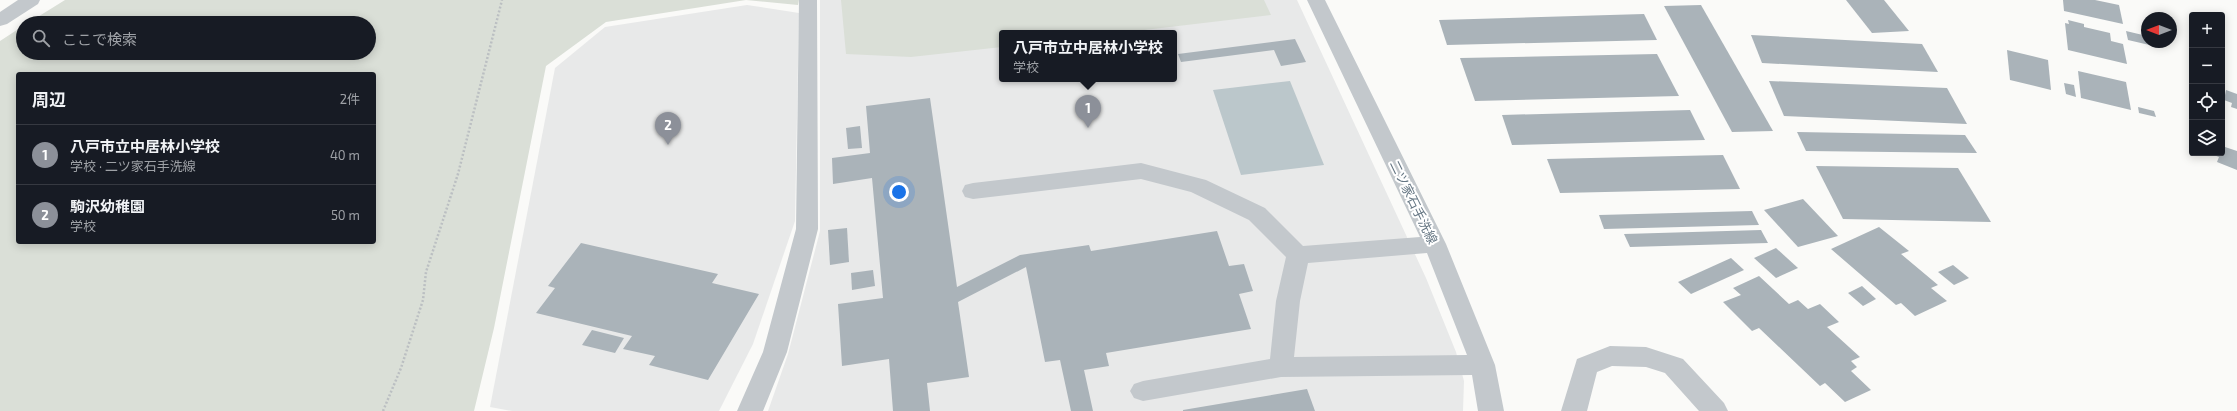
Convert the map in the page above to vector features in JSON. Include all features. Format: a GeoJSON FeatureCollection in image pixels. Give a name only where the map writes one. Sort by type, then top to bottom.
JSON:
{"type":"FeatureCollection","features":[{"type":"Feature","properties":{"kind":"street"},"geometry":{"type":"LineString","coordinates":[[0,20],[31,0]]}},
{"type":"Feature","properties":{"kind":"street"},"geometry":{"type":"LineString","coordinates":[[750,411],[775,352],[807,229],[809,74],[808,0]]}},
{"type":"Feature","properties":{"kind":"street","name":"二ツ家石手洗線"},"geometry":{"type":"LineString","coordinates":[[1316,0],[1435,244],[1483,365],[1491,411]]}},
{"type":"Feature","properties":{"kind":"street"},"geometry":{"type":"LineString","coordinates":[[973,191],[1141,171],[1198,186],[1257,214],[1298,255],[1435,244]]}},
{"type":"Feature","properties":{"kind":"street"},"geometry":{"type":"LineString","coordinates":[[1281,367],[1288,301],[1298,255]]}},
{"type":"Feature","properties":{"kind":"street"},"geometry":{"type":"LineString","coordinates":[[1574,411],[1586,366],[1610,356],[1646,357],[1674,366],[1715,411]]}},
{"type":"Feature","properties":{"kind":"street"},"geometry":{"type":"LineString","coordinates":[[1143,391],[1281,367],[1483,365]]}},
{"type":"Feature","properties":{"kind":"path"},"geometry":{"type":"LineString","coordinates":[[382,411],[401,368],[423,300],[426,272],[458,174],[502,0]]}},
{"type":"Feature","properties":{"kind":"shaded area"},"geometry":{"type":"Polygon","coordinates":[[[65,0],[746,0],[606,22],[546,66],[494,328],[474,411],[0,411],[0,41],[16,31],[16,60],[376,60],[376,16],[39,16],[65,0]]]}},
{"type":"Feature","properties":{"kind":"shaded area"},"geometry":{"type":"Polygon","coordinates":[[[746,0],[799,0],[798,5],[746,0]]]}},
{"type":"Feature","properties":{"kind":"shaded area"},"geometry":{"type":"Polygon","coordinates":[[[820,0],[1297,0],[1426,278],[1456,352],[1464,381],[1463,411],[768,411],[788,354],[820,231],[820,0]]]}},
{"type":"Feature","properties":{"kind":"shaded area"},"geometry":{"type":"Polygon","coordinates":[[[841,0],[1264,0],[1271,15],[1144,30],[999,30],[999,47],[911,57],[846,54],[841,0]]]}},
{"type":"Feature","properties":{"kind":"shaded area"},"geometry":{"type":"Polygon","coordinates":[[[747,5],[799,13],[795,221],[753,344],[719,411],[512,411],[490,407],[555,68],[605,27],[747,5]]]}},
{"type":"Feature","properties":{"kind":"shaded area"},"geometry":{"type":"Polygon","coordinates":[[[1290,81],[1324,165],[1241,175],[1213,90],[1290,81]]]}},
{"type":"Feature","properties":{"kind":"building"},"geometry":{"type":"Polygon","coordinates":[[[1846,0],[1884,0],[1909,31],[1872,33],[1846,0]]]}},
{"type":"Feature","properties":{"kind":"building"},"geometry":{"type":"Polygon","coordinates":[[[2063,0],[2095,0],[2119,5],[2123,24],[2064,11],[2063,0]]]}},
{"type":"Feature","properties":{"kind":"building"},"geometry":{"type":"Polygon","coordinates":[[[1701,5],[1773,131],[1732,132],[1664,6],[1701,5]]]}},
{"type":"Feature","properties":{"kind":"building"},"geometry":{"type":"Polygon","coordinates":[[[1644,14],[1657,40],[1447,45],[1439,20],[1644,14]]]}},
{"type":"Feature","properties":{"kind":"building"},"geometry":{"type":"Polygon","coordinates":[[[2068,20],[2084,24],[2084,27],[2110,33],[2111,41],[2123,44],[2127,64],[2068,50],[2065,23],[2069,24],[2068,20]]]}},
{"type":"Feature","properties":{"kind":"building"},"geometry":{"type":"Polygon","coordinates":[[[2126,31],[2141,35],[2141,43],[2128,40],[2126,31]]]}},
{"type":"Feature","properties":{"kind":"building"},"geometry":{"type":"Polygon","coordinates":[[[1751,35],[1922,44],[1938,72],[1762,63],[1751,35]]]}},
{"type":"Feature","properties":{"kind":"building"},"geometry":{"type":"Polygon","coordinates":[[[1295,39],[1306,62],[1281,66],[1274,50],[1181,62],[1178,54],[1295,39]]]}},
{"type":"Feature","properties":{"kind":"building"},"geometry":{"type":"Polygon","coordinates":[[[2007,50],[2048,60],[2051,90],[2010,80],[2007,50]]]}},
{"type":"Feature","properties":{"kind":"building"},"geometry":{"type":"Polygon","coordinates":[[[1657,54],[1679,96],[1475,101],[1460,58],[1657,54]]]}},
{"type":"Feature","properties":{"kind":"building"},"geometry":{"type":"Polygon","coordinates":[[[2078,71],[2126,82],[2131,110],[2081,98],[2078,71]]]}},
{"type":"Feature","properties":{"kind":"building"},"geometry":{"type":"Polygon","coordinates":[[[1769,81],[1947,88],[1967,124],[1784,116],[1769,81]]]}},
{"type":"Feature","properties":{"kind":"building"},"geometry":{"type":"Polygon","coordinates":[[[2064,83],[2074,85],[2076,97],[2066,94],[2064,83]]]}},
{"type":"Feature","properties":{"kind":"building"},"geometry":{"type":"Polygon","coordinates":[[[2226,90],[2237,94],[2237,109],[2231,107],[2232,103],[2225,100],[2226,90]]]}},
{"type":"Feature","properties":{"kind":"building"},"geometry":{"type":"Polygon","coordinates":[[[930,98],[957,287],[1020,255],[1089,245],[1091,251],[1217,231],[1229,266],[1244,264],[1253,291],[1239,294],[1251,329],[1106,353],[1109,366],[1084,370],[1093,411],[1071,411],[1060,360],[1045,362],[1026,267],[958,302],[969,377],[927,383],[930,411],[893,411],[889,359],[842,366],[838,304],[883,298],[872,178],[833,184],[832,158],[870,153],[866,106],[930,98]]]}},
{"type":"Feature","properties":{"kind":"building"},"geometry":{"type":"Polygon","coordinates":[[[2138,107],[2154,111],[2156,117],[2139,113],[2138,107]]]}},
{"type":"Feature","properties":{"kind":"building"},"geometry":{"type":"Polygon","coordinates":[[[1690,110],[1705,140],[1512,145],[1502,115],[1690,110]]]}},
{"type":"Feature","properties":{"kind":"building"},"geometry":{"type":"Polygon","coordinates":[[[860,126],[862,148],[848,149],[846,128],[860,126]]]}},
{"type":"Feature","properties":{"kind":"building"},"geometry":{"type":"Polygon","coordinates":[[[1797,132],[1965,135],[1977,153],[1806,151],[1797,132]]]}},
{"type":"Feature","properties":{"kind":"building"},"geometry":{"type":"Polygon","coordinates":[[[2225,147],[2237,151],[2237,170],[2217,162],[2219,157],[2216,156],[2225,156],[2225,147]]]}},
{"type":"Feature","properties":{"kind":"building"},"geometry":{"type":"Polygon","coordinates":[[[1723,155],[1740,189],[1560,193],[1547,159],[1723,155]]]}},
{"type":"Feature","properties":{"kind":"building"},"geometry":{"type":"Polygon","coordinates":[[[1816,166],[1958,168],[1991,222],[1843,219],[1816,166]]]}},
{"type":"Feature","properties":{"kind":"building"},"geometry":{"type":"Polygon","coordinates":[[[1803,199],[1838,236],[1798,247],[1764,210],[1803,199]]]}},
{"type":"Feature","properties":{"kind":"building"},"geometry":{"type":"Polygon","coordinates":[[[1752,211],[1759,225],[1604,229],[1599,215],[1752,211]]]}},
{"type":"Feature","properties":{"kind":"building"},"geometry":{"type":"Polygon","coordinates":[[[1879,227],[1909,251],[1901,254],[1938,285],[1931,288],[1947,301],[1915,316],[1901,303],[1896,305],[1831,249],[1879,227]]]}},
{"type":"Feature","properties":{"kind":"building"},"geometry":{"type":"Polygon","coordinates":[[[847,228],[849,262],[830,265],[828,230],[847,228]]]}},
{"type":"Feature","properties":{"kind":"building"},"geometry":{"type":"Polygon","coordinates":[[[1761,230],[1768,243],[1630,247],[1624,234],[1761,230]]]}},
{"type":"Feature","properties":{"kind":"building"},"geometry":{"type":"Polygon","coordinates":[[[581,243],[718,274],[712,283],[759,294],[708,380],[649,365],[655,356],[623,349],[632,336],[536,313],[555,288],[548,286],[581,243]]]}},
{"type":"Feature","properties":{"kind":"building"},"geometry":{"type":"Polygon","coordinates":[[[1776,248],[1798,268],[1776,278],[1754,258],[1776,248]]]}},
{"type":"Feature","properties":{"kind":"building"},"geometry":{"type":"Polygon","coordinates":[[[1731,258],[1744,270],[1691,294],[1678,282],[1731,258]]]}},
{"type":"Feature","properties":{"kind":"building"},"geometry":{"type":"Polygon","coordinates":[[[1953,265],[1969,278],[1954,285],[1938,272],[1953,265]]]}},
{"type":"Feature","properties":{"kind":"building"},"geometry":{"type":"Polygon","coordinates":[[[873,270],[875,286],[852,290],[851,273],[873,270]]]}},
{"type":"Feature","properties":{"kind":"building"},"geometry":{"type":"Polygon","coordinates":[[[1759,276],[1789,304],[1798,300],[1808,309],[1820,304],[1839,322],[1827,327],[1860,357],[1851,361],[1857,367],[1851,371],[1871,390],[1845,402],[1825,383],[1820,386],[1759,328],[1752,331],[1723,302],[1741,295],[1733,288],[1759,276]]]}},
{"type":"Feature","properties":{"kind":"building"},"geometry":{"type":"Polygon","coordinates":[[[1862,286],[1876,299],[1863,306],[1848,293],[1862,286]]]}},
{"type":"Feature","properties":{"kind":"building"},"geometry":{"type":"Polygon","coordinates":[[[592,330],[624,338],[615,353],[582,345],[592,330]]]}},
{"type":"Feature","properties":{"kind":"building"},"geometry":{"type":"Polygon","coordinates":[[[1307,389],[1315,411],[1183,411],[1183,410],[1307,389]]]}},
{"type":"Feature","properties":{"kind":"place","name":"八戸市立中居林小学校"},"geometry":{"type":"Point","coordinates":[1088,128]}},
{"type":"Feature","properties":{"kind":"place","name":"駒沢幼稚園"},"geometry":{"type":"Point","coordinates":[668,145]}}]}
